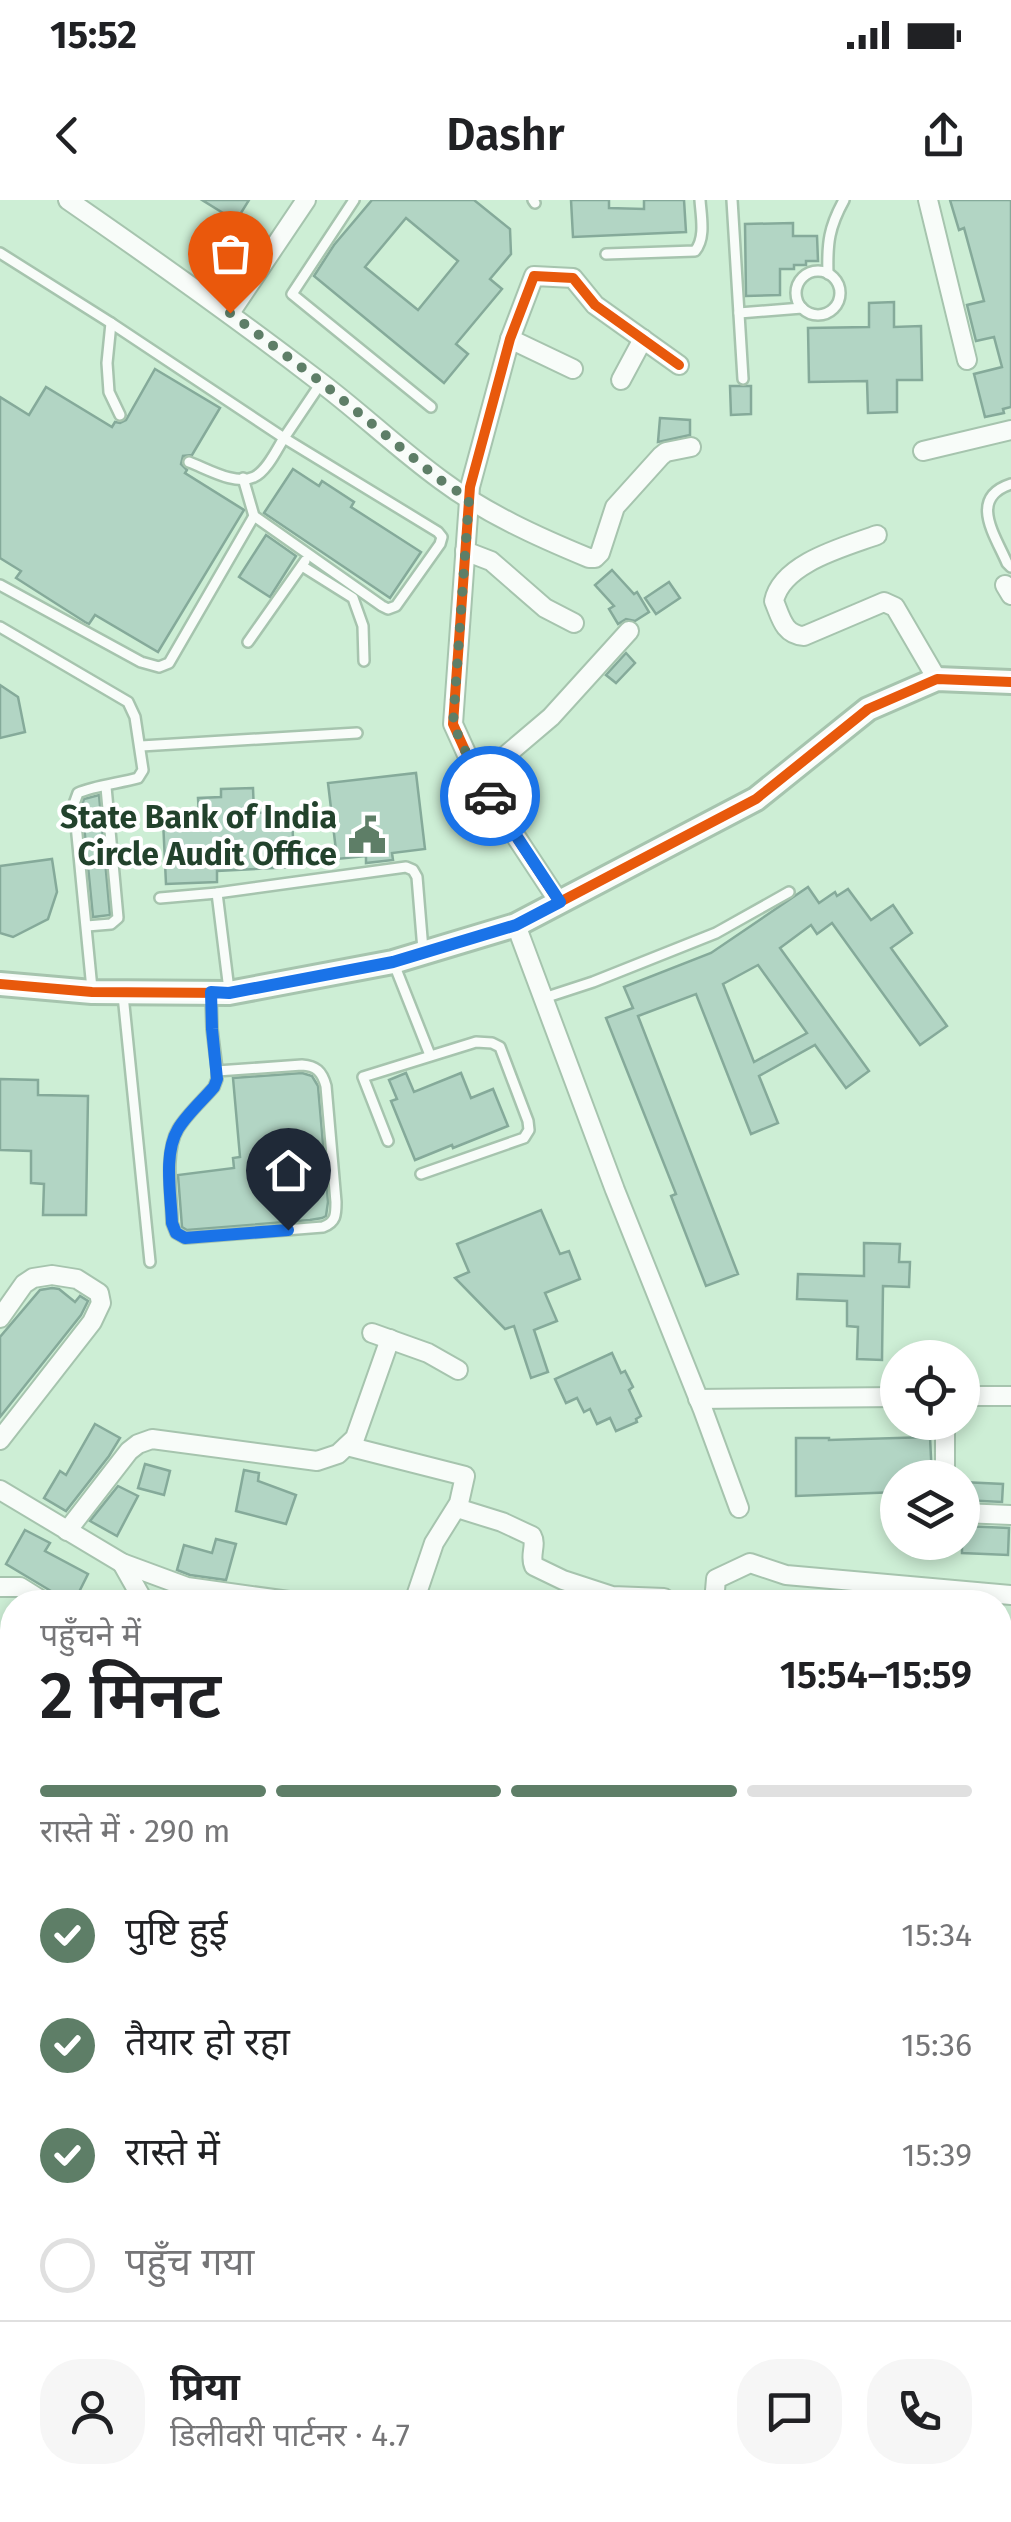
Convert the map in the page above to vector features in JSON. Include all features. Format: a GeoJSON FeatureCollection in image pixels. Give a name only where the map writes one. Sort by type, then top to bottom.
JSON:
{"type":"FeatureCollection","features":[{"type":"Feature","properties":{"kind":"street"},"geometry":{"type":"LineString","coordinates":[[68,200],[230,313],[439,479],[546,540],[589,558],[600,553],[615,507],[661,456],[691,447]]}},
{"type":"Feature","properties":{"kind":"street"},"geometry":{"type":"LineString","coordinates":[[230,313],[306,200]]}},
{"type":"Feature","properties":{"kind":"street"},"geometry":{"type":"LineString","coordinates":[[928,200],[967,360]]}},
{"type":"Feature","properties":{"kind":"street"},"geometry":{"type":"LineString","coordinates":[[560,902],[478,779],[453,724],[470,487],[510,339],[534,276],[573,278],[595,305],[679,364]]}},
{"type":"Feature","properties":{"kind":"street"},"geometry":{"type":"LineString","coordinates":[[510,339],[572,369]]}},
{"type":"Feature","properties":{"kind":"street"},"geometry":{"type":"LineString","coordinates":[[621,380],[643,339]]}},
{"type":"Feature","properties":{"kind":"street"},"geometry":{"type":"LineString","coordinates":[[923,451],[1011,430]]}},
{"type":"Feature","properties":{"kind":"street"},"geometry":{"type":"LineString","coordinates":[[876,535],[808,563],[782,581],[774,601],[787,632],[804,636],[884,602],[896,607],[937,679]]}},
{"type":"Feature","properties":{"kind":"street"},"geometry":{"type":"LineString","coordinates":[[465,551],[491,561],[546,608],[574,623]]}},
{"type":"Feature","properties":{"kind":"street"},"geometry":{"type":"LineString","coordinates":[[478,779],[551,718],[629,631]]}},
{"type":"Feature","properties":{"kind":"street"},"geometry":{"type":"LineString","coordinates":[[0,984],[92,992],[220,993],[393,962],[516,925],[756,800],[868,709],[937,679],[1011,682]]}},
{"type":"Feature","properties":{"kind":"street"},"geometry":{"type":"LineString","coordinates":[[516,925],[739,1508]]}},
{"type":"Feature","properties":{"kind":"street"},"geometry":{"type":"LineString","coordinates":[[0,1318],[24,1284],[33,1278],[77,1278],[99,1293],[101,1302],[92,1322],[0,1440]]}},
{"type":"Feature","properties":{"kind":"street"},"geometry":{"type":"LineString","coordinates":[[67,1531],[129,1451],[152,1439],[317,1461],[338,1454],[355,1438],[365,1413],[381,1336],[428,1353],[458,1370]]}},
{"type":"Feature","properties":{"kind":"street"},"geometry":{"type":"LineString","coordinates":[[980,1396],[1011,1396]]}},
{"type":"Feature","properties":{"kind":"street"},"geometry":{"type":"LineString","coordinates":[[698,1398],[880,1397]]}},
{"type":"Feature","properties":{"kind":"street"},"geometry":{"type":"LineString","coordinates":[[347,1446],[465,1476],[457,1508],[434,1543],[418,1590]]}},
{"type":"Feature","properties":{"kind":"street"},"geometry":{"type":"LineString","coordinates":[[0,1490],[122,1563],[187,1586],[214,1590]]}},
{"type":"Feature","properties":{"kind":"street"},"geometry":{"type":"LineString","coordinates":[[457,1508],[532,1536],[534,1566],[594,1590]]}},
{"type":"Feature","properties":{"kind":"street"},"geometry":{"type":"LineString","coordinates":[[980,1514],[1011,1515]]}},
{"type":"Feature","properties":{"kind":"street"},"geometry":{"type":"LineString","coordinates":[[122,1563],[137,1590]]}},
{"type":"Feature","properties":{"kind":"street"},"geometry":{"type":"LineString","coordinates":[[715,1590],[716,1578],[750,1563],[786,1575],[955,1590]]}},
{"type":"Feature","properties":{"kind":"street"},"geometry":{"type":"LineString","coordinates":[[0,1586],[25,1590]]}},
{"type":"Feature","properties":{"kind":"lane"},"geometry":{"type":"LineString","coordinates":[[606,254],[695,251],[702,238],[700,200]]}},
{"type":"Feature","properties":{"kind":"lane"},"geometry":{"type":"LineString","coordinates":[[732,200],[743,379]]}},
{"type":"Feature","properties":{"kind":"lane"},"geometry":{"type":"LineString","coordinates":[[828,274],[827,242],[844,200]]}},
{"type":"Feature","properties":{"kind":"lane"},"geometry":{"type":"LineString","coordinates":[[348,202],[292,294],[431,408]]}},
{"type":"Feature","properties":{"kind":"lane"},"geometry":{"type":"LineString","coordinates":[[0,254],[284,438],[438,532],[442,536],[440,544],[396,606],[388,609],[254,516],[243,478]]}},
{"type":"Feature","properties":{"kind":"lane"},"geometry":{"type":"LineString","coordinates":[[739,313],[802,308],[818,315],[832,310],[836,304],[838,284],[828,274],[814,271],[802,278],[796,290],[802,308]]}},
{"type":"Feature","properties":{"kind":"lane"},"geometry":{"type":"LineString","coordinates":[[112,323],[106,363],[109,392],[120,414]]}},
{"type":"Feature","properties":{"kind":"lane"},"geometry":{"type":"LineString","coordinates":[[189,462],[236,479],[254,477],[270,461],[321,382]]}},
{"type":"Feature","properties":{"kind":"lane"},"geometry":{"type":"LineString","coordinates":[[1009,583],[986,506],[1000,488],[1011,484]]}},
{"type":"Feature","properties":{"kind":"lane"},"geometry":{"type":"LineString","coordinates":[[0,585],[141,662],[159,667],[168,663],[254,516]]}},
{"type":"Feature","properties":{"kind":"lane"},"geometry":{"type":"LineString","coordinates":[[248,642],[310,555]]}},
{"type":"Feature","properties":{"kind":"lane"},"geometry":{"type":"LineString","coordinates":[[302,566],[353,598],[363,626],[364,661]]}},
{"type":"Feature","properties":{"kind":"lane"},"geometry":{"type":"LineString","coordinates":[[0,627],[128,702],[135,717],[143,770],[138,778],[86,789],[78,794],[74,804],[92,992]]}},
{"type":"Feature","properties":{"kind":"lane"},"geometry":{"type":"LineString","coordinates":[[141,746],[356,734]]}},
{"type":"Feature","properties":{"kind":"lane"},"geometry":{"type":"LineString","coordinates":[[88,926],[111,924],[118,918],[106,787]]}},
{"type":"Feature","properties":{"kind":"lane"},"geometry":{"type":"LineString","coordinates":[[160,898],[406,867],[418,876],[423,952]]}},
{"type":"Feature","properties":{"kind":"lane"},"geometry":{"type":"LineString","coordinates":[[217,892],[220,993],[212,1029],[217,1079],[178,1130],[174,1142],[170,1160],[172,1223],[176,1233],[185,1238],[323,1227],[332,1223],[336,1217],[333,1163],[326,1086],[320,1071],[302,1065],[217,1071]]}},
{"type":"Feature","properties":{"kind":"lane"},"geometry":{"type":"LineString","coordinates":[[544,999],[716,933],[788,892]]}},
{"type":"Feature","properties":{"kind":"lane"},"geometry":{"type":"LineString","coordinates":[[393,962],[430,1055]]}},
{"type":"Feature","properties":{"kind":"lane"},"geometry":{"type":"LineString","coordinates":[[122,992],[150,1262]]}},
{"type":"Feature","properties":{"kind":"lane"},"geometry":{"type":"LineString","coordinates":[[388,1140],[363,1077],[476,1042],[500,1047],[529,1130],[524,1138],[421,1174]]}},
{"type":"Feature","properties":{"kind":"building"},"geometry":{"type":"Polygon","coordinates":[[[202,200],[249,200],[236,221],[202,200]]]}},
{"type":"Feature","properties":{"kind":"building"},"geometry":{"type":"Polygon","coordinates":[[[372,200],[474,200],[510,229],[511,254],[490,279],[502,289],[456,344],[468,354],[444,383],[314,276],[372,200]],[[406,218],[365,267],[418,310],[458,261],[406,218]]]}},
{"type":"Feature","properties":{"kind":"building"},"geometry":{"type":"Polygon","coordinates":[[[571,200],[609,200],[609,208],[644,209],[644,200],[684,200],[686,232],[573,237],[571,200]]]}},
{"type":"Feature","properties":{"kind":"building"},"geometry":{"type":"Polygon","coordinates":[[[950,200],[1011,200],[1011,407],[1003,409],[1004,413],[985,417],[974,374],[1002,367],[994,337],[976,341],[967,305],[984,301],[964,228],[959,230],[950,200]]]}},
{"type":"Feature","properties":{"kind":"building"},"geometry":{"type":"Polygon","coordinates":[[[793,223],[793,236],[817,236],[818,261],[780,269],[780,295],[746,296],[745,224],[793,223]]]}},
{"type":"Feature","properties":{"kind":"building"},"geometry":{"type":"Polygon","coordinates":[[[894,302],[894,327],[921,326],[922,380],[897,380],[897,412],[868,413],[867,381],[809,382],[808,328],[869,327],[869,303],[894,302]]]}},
{"type":"Feature","properties":{"kind":"building"},"geometry":{"type":"Polygon","coordinates":[[[155,369],[220,408],[192,455],[183,456],[181,464],[187,470],[185,473],[244,510],[158,652],[95,615],[89,624],[85,622],[16,578],[21,571],[0,558],[0,397],[29,415],[46,387],[112,427],[115,422],[126,420],[155,369]]]}},
{"type":"Feature","properties":{"kind":"building"},"geometry":{"type":"Polygon","coordinates":[[[730,386],[751,386],[751,414],[731,415],[730,386]]]}},
{"type":"Feature","properties":{"kind":"building"},"geometry":{"type":"Polygon","coordinates":[[[660,418],[690,420],[690,435],[658,442],[660,418]]]}},
{"type":"Feature","properties":{"kind":"building"},"geometry":{"type":"Polygon","coordinates":[[[293,469],[319,486],[322,481],[354,502],[351,507],[421,552],[390,598],[264,513],[293,469]]]}},
{"type":"Feature","properties":{"kind":"building"},"geometry":{"type":"Polygon","coordinates":[[[266,535],[296,556],[270,597],[239,577],[266,535]]]}},
{"type":"Feature","properties":{"kind":"building"},"geometry":{"type":"Polygon","coordinates":[[[612,570],[634,594],[637,592],[649,612],[635,621],[626,619],[618,624],[609,609],[614,606],[595,585],[612,570]]]}},
{"type":"Feature","properties":{"kind":"building"},"geometry":{"type":"Polygon","coordinates":[[[669,582],[680,598],[656,614],[645,598],[669,582]]]}},
{"type":"Feature","properties":{"kind":"building"},"geometry":{"type":"Polygon","coordinates":[[[626,653],[635,663],[616,683],[606,675],[626,653]]]}},
{"type":"Feature","properties":{"kind":"building"},"geometry":{"type":"Polygon","coordinates":[[[0,685],[18,697],[25,732],[0,738],[0,685]]]}},
{"type":"Feature","properties":{"kind":"building"},"geometry":{"type":"Polygon","coordinates":[[[416,773],[425,849],[392,853],[393,860],[366,863],[366,856],[337,859],[328,783],[416,773]]]}},
{"type":"Feature","properties":{"kind":"building"},"geometry":{"type":"Polygon","coordinates":[[[253,788],[254,813],[292,811],[294,867],[217,871],[217,882],[166,884],[163,820],[199,818],[198,798],[221,797],[221,789],[253,788]]]}},
{"type":"Feature","properties":{"kind":"building"},"geometry":{"type":"Polygon","coordinates":[[[99,795],[110,915],[93,917],[82,805],[84,799],[99,795]]]}},
{"type":"Feature","properties":{"kind":"building"},"geometry":{"type":"Polygon","coordinates":[[[52,859],[57,892],[48,919],[13,937],[0,933],[0,866],[52,859]]]}},
{"type":"Feature","properties":{"kind":"building"},"geometry":{"type":"Polygon","coordinates":[[[808,887],[819,903],[848,889],[871,920],[893,905],[912,933],[891,948],[947,1026],[920,1045],[832,923],[817,934],[811,925],[780,948],[869,1071],[846,1088],[815,1045],[759,1076],[778,1123],[751,1134],[696,994],[638,1016],[738,1274],[706,1286],[671,1196],[676,1194],[606,1018],[633,1008],[624,987],[711,953],[808,887]],[[758,965],[723,984],[754,1062],[807,1033],[758,965]]]}},
{"type":"Feature","properties":{"kind":"building"},"geometry":{"type":"Polygon","coordinates":[[[302,1073],[312,1076],[318,1086],[326,1216],[187,1230],[182,1227],[178,1175],[234,1168],[233,1158],[240,1157],[233,1078],[302,1073]]]}},
{"type":"Feature","properties":{"kind":"building"},"geometry":{"type":"Polygon","coordinates":[[[406,1073],[414,1092],[461,1073],[471,1098],[493,1089],[508,1126],[415,1160],[391,1101],[397,1099],[389,1080],[406,1073]]]}},
{"type":"Feature","properties":{"kind":"building"},"geometry":{"type":"Polygon","coordinates":[[[0,1079],[38,1080],[38,1095],[88,1096],[86,1215],[43,1215],[44,1184],[31,1183],[31,1151],[0,1150],[0,1079]]]}},
{"type":"Feature","properties":{"kind":"building"},"geometry":{"type":"Polygon","coordinates":[[[541,1210],[560,1254],[569,1251],[580,1279],[545,1293],[557,1321],[534,1330],[548,1372],[531,1378],[514,1326],[505,1329],[455,1278],[469,1272],[457,1244],[541,1210]]]}},
{"type":"Feature","properties":{"kind":"building"},"geometry":{"type":"Polygon","coordinates":[[[864,1243],[900,1244],[899,1262],[910,1262],[909,1287],[883,1286],[880,1360],[857,1359],[858,1327],[847,1326],[847,1301],[797,1299],[798,1274],[864,1276],[864,1243]]]}},
{"type":"Feature","properties":{"kind":"building"},"geometry":{"type":"Polygon","coordinates":[[[52,1288],[75,1302],[80,1296],[88,1301],[0,1417],[0,1337],[40,1290],[52,1288]]]}},
{"type":"Feature","properties":{"kind":"building"},"geometry":{"type":"Polygon","coordinates":[[[612,1353],[633,1387],[629,1390],[641,1416],[637,1422],[616,1431],[610,1418],[597,1424],[590,1409],[584,1412],[577,1398],[566,1403],[555,1379],[612,1353]]]}},
{"type":"Feature","properties":{"kind":"building"},"geometry":{"type":"Polygon","coordinates":[[[95,1424],[120,1438],[66,1511],[44,1498],[60,1471],[66,1475],[95,1424]]]}},
{"type":"Feature","properties":{"kind":"building"},"geometry":{"type":"Polygon","coordinates":[[[796,1438],[930,1440],[931,1460],[880,1460],[880,1493],[796,1496],[796,1438]]]}},
{"type":"Feature","properties":{"kind":"building"},"geometry":{"type":"Polygon","coordinates":[[[145,1464],[170,1471],[164,1495],[138,1488],[145,1464]]]}},
{"type":"Feature","properties":{"kind":"building"},"geometry":{"type":"Polygon","coordinates":[[[244,1470],[259,1473],[258,1481],[296,1495],[286,1524],[236,1511],[244,1470]]]}},
{"type":"Feature","properties":{"kind":"building"},"geometry":{"type":"Polygon","coordinates":[[[980,1483],[1003,1484],[1002,1502],[980,1501],[980,1483]]]}},
{"type":"Feature","properties":{"kind":"building"},"geometry":{"type":"Polygon","coordinates":[[[118,1486],[138,1496],[117,1536],[90,1521],[118,1486]]]}},
{"type":"Feature","properties":{"kind":"building"},"geometry":{"type":"Polygon","coordinates":[[[980,1527],[1009,1528],[1008,1555],[980,1554],[980,1527]]]}},
{"type":"Feature","properties":{"kind":"building"},"geometry":{"type":"Polygon","coordinates":[[[25,1530],[50,1543],[45,1551],[88,1574],[80,1590],[49,1590],[6,1564],[25,1530]]]}},
{"type":"Feature","properties":{"kind":"building"},"geometry":{"type":"Polygon","coordinates":[[[216,1539],[236,1544],[226,1580],[177,1570],[184,1545],[212,1553],[216,1539]]]}},
{"type":"Feature","properties":{"kind":"cycle path"},"geometry":{"type":"LineString","coordinates":[[559,902],[478,779],[453,724],[470,487],[510,339],[534,276],[573,278],[595,305],[679,365]]}},
{"type":"Feature","properties":{"kind":"cycle path"},"geometry":{"type":"LineString","coordinates":[[0,984],[92,992],[229,993],[393,962],[516,925],[756,799],[868,709],[937,679],[1011,682]]}},
{"type":"Feature","properties":{"kind":"way so far"},"geometry":{"type":"LineString","coordinates":[[230,313],[469,499],[453,724],[490,796]]}},
{"type":"Feature","properties":{"kind":"place","name":"State Bank of India Circle Audit Office"},"geometry":{"type":"Point","coordinates":[367,835]}},
{"type":"Feature","properties":{"kind":"route"},"geometry":{"type":"LineString","coordinates":[[288,1230],[185,1238],[176,1233],[172,1223],[170,1160],[174,1142],[178,1130],[217,1079],[211,992],[229,993],[393,962],[516,925],[560,902],[490,796]]}}]}
